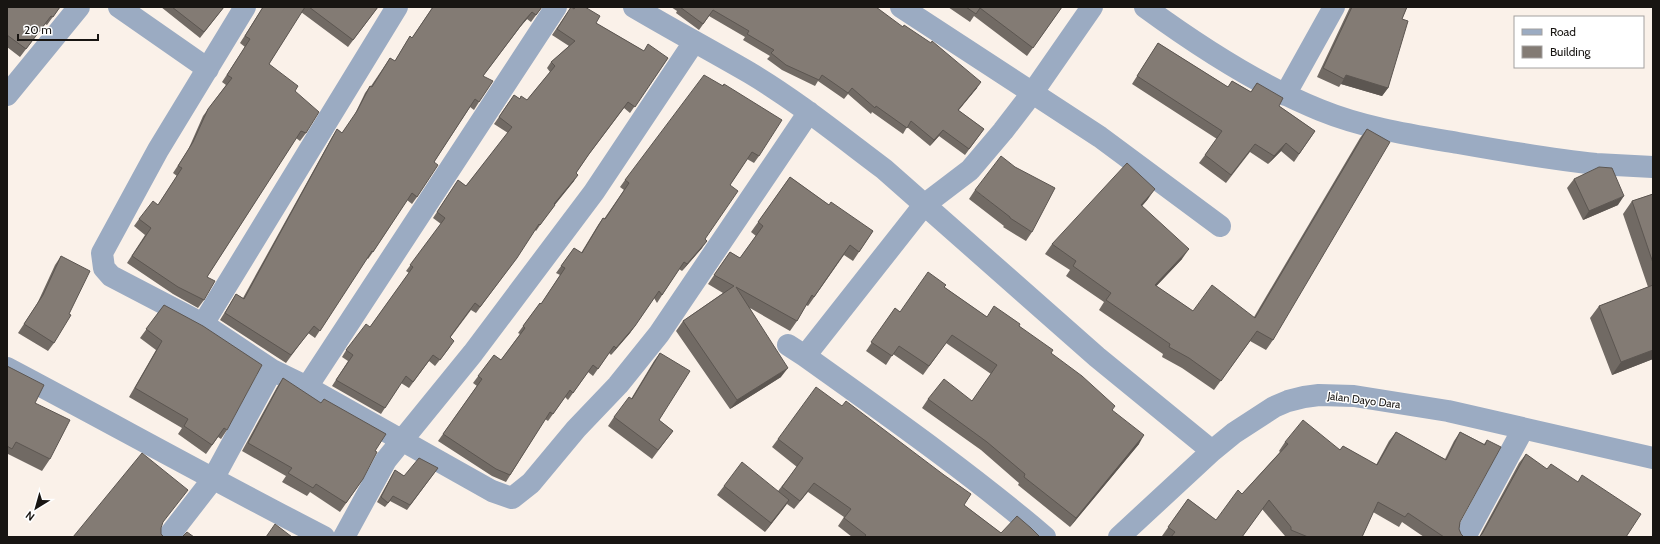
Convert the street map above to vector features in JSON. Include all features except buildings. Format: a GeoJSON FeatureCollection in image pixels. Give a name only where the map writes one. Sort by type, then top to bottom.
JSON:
{"type":"FeatureCollection","features":[{"type":"Feature","properties":{"kind":"street"},"geometry":{"type":"LineString","coordinates":[[7,94],[79,7]]}},
{"type":"Feature","properties":{"kind":"street"},"geometry":{"type":"LineString","coordinates":[[119,7],[208,69]]}},
{"type":"Feature","properties":{"kind":"street"},"geometry":{"type":"LineString","coordinates":[[245,7],[158,150],[102,253],[104,268],[111,276],[203,324],[272,370],[307,387],[492,491],[512,498],[531,483],[576,429],[618,385],[659,334],[809,112]]}},
{"type":"Feature","properties":{"kind":"street"},"geometry":{"type":"LineString","coordinates":[[203,324],[397,7]]}},
{"type":"Feature","properties":{"kind":"street"},"geometry":{"type":"LineString","coordinates":[[307,387],[556,7]]}},
{"type":"Feature","properties":{"kind":"street"},"geometry":{"type":"LineString","coordinates":[[634,7],[751,74],[809,112],[884,169],[1097,357],[1212,451]]}},
{"type":"Feature","properties":{"kind":"street"},"geometry":{"type":"LineString","coordinates":[[901,7],[1100,136],[1220,226]]}},
{"type":"Feature","properties":{"kind":"street"},"geometry":{"type":"LineString","coordinates":[[1045,537],[1016,512],[947,459],[796,350],[924,205],[970,170],[1033,92],[1092,7]]}},
{"type":"Feature","properties":{"kind":"street"},"geometry":{"type":"LineString","coordinates":[[1145,7],[1220,57],[1285,95],[1355,123],[1399,133],[1510,152],[1596,164],[1653,167]]}},
{"type":"Feature","properties":{"kind":"street"},"geometry":{"type":"LineString","coordinates":[[1285,95],[1334,7]]}},
{"type":"Feature","properties":{"kind":"street"},"geometry":{"type":"LineString","coordinates":[[344,537],[386,460],[403,441],[473,353],[594,192],[694,42]]}},
{"type":"Feature","properties":{"kind":"street"},"geometry":{"type":"LineString","coordinates":[[7,368],[132,434],[213,480],[324,537]]}},
{"type":"Feature","properties":{"kind":"street"},"geometry":{"type":"LineString","coordinates":[[168,537],[213,480],[272,370]]}},
{"type":"Feature","properties":{"kind":"street","name":"Jalan Dayo Dara"},"geometry":{"type":"LineString","coordinates":[[1119,537],[1212,451],[1234,433],[1274,407],[1288,401],[1319,395],[1354,396],[1448,411],[1653,458]]}},
{"type":"Feature","properties":{"kind":"street"},"geometry":{"type":"LineString","coordinates":[[1465,537],[1523,429]]}}]}
